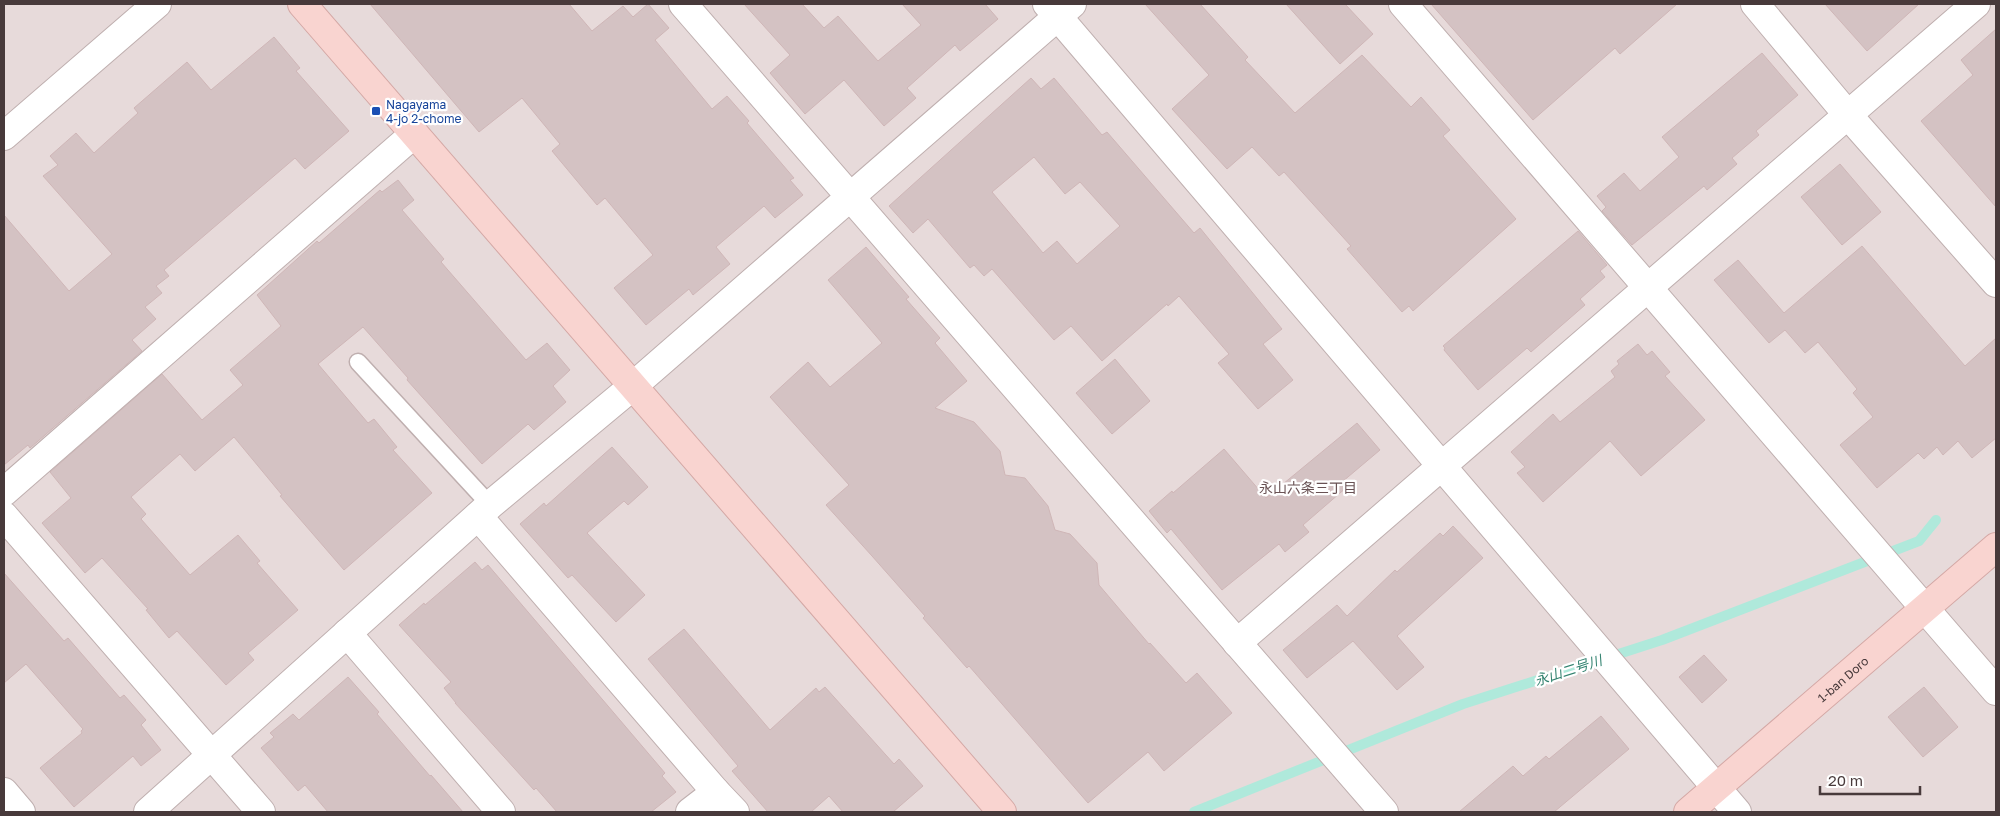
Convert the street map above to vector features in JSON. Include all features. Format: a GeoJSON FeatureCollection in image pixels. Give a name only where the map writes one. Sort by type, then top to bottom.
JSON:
{"type":"FeatureCollection","features":[{"type":"Feature","properties":{"kind":"street"},"geometry":{"type":"LineString","coordinates":[[4,136],[157,4]]}},
{"type":"Feature","properties":{"kind":"street"},"geometry":{"type":"LineString","coordinates":[[302,4],[1002,812]]}},
{"type":"Feature","properties":{"kind":"street"},"geometry":{"type":"LineString","coordinates":[[683,4],[1384,812]]}},
{"type":"Feature","properties":{"kind":"street"},"geometry":{"type":"LineString","coordinates":[[1403,4],[1900,578],[1996,692]]}},
{"type":"Feature","properties":{"kind":"street"},"geometry":{"type":"LineString","coordinates":[[1755,4],[1848,114],[1996,283]]}},
{"type":"Feature","properties":{"kind":"street"},"geometry":{"type":"LineString","coordinates":[[1238,644],[1976,4]]}},
{"type":"Feature","properties":{"kind":"street"},"geometry":{"type":"LineString","coordinates":[[148,812],[484,511],[633,386],[850,196],[1059,8],[1630,688],[1737,812]]}},
{"type":"Feature","properties":{"kind":"street"},"geometry":{"type":"LineString","coordinates":[[4,492],[414,134]]}},
{"type":"Feature","properties":{"kind":"street"},"geometry":{"type":"LineString","coordinates":[[484,511],[716,792],[735,812]]}},
{"type":"Feature","properties":{"kind":"street"},"geometry":{"type":"LineString","coordinates":[[4,516],[260,812]]}},
{"type":"Feature","properties":{"kind":"street","name":"1-ban Doro"},"geometry":{"type":"LineString","coordinates":[[1688,812],[1996,546]]}},
{"type":"Feature","properties":{"kind":"street"},"geometry":{"type":"LineString","coordinates":[[347,633],[501,812]]}},
{"type":"Feature","properties":{"kind":"street"},"geometry":{"type":"LineString","coordinates":[[4,792],[21,812]]}},
{"type":"Feature","properties":{"kind":"street"},"geometry":{"type":"LineString","coordinates":[[690,812],[716,792]]}},
{"type":"Feature","properties":{"kind":"lane"},"geometry":{"type":"LineString","coordinates":[[358,362],[484,511]]}},
{"type":"Feature","properties":{"kind":"shaded area"},"geometry":{"type":"Polygon","coordinates":[[[4,4],[1996,4],[1996,812],[4,812],[4,4]]]}},
{"type":"Feature","properties":{"kind":"building"},"geometry":{"type":"Polygon","coordinates":[[[370,4],[569,4],[592,31],[623,6],[633,17],[648,4],[669,28],[655,40],[712,109],[727,96],[749,121],[747,123],[794,178],[790,180],[803,195],[775,218],[764,206],[716,247],[730,264],[693,295],[689,289],[646,325],[614,288],[653,255],[605,198],[597,205],[552,151],[560,144],[522,98],[479,132],[370,4]]]}},
{"type":"Feature","properties":{"kind":"building"},"geometry":{"type":"Polygon","coordinates":[[[744,4],[802,4],[824,28],[838,16],[878,61],[921,25],[902,4],[985,4],[998,19],[960,51],[955,45],[907,88],[916,98],[884,126],[844,80],[805,114],[770,73],[790,55],[744,4]]]}},
{"type":"Feature","properties":{"kind":"building"},"geometry":{"type":"Polygon","coordinates":[[[1145,4],[1200,4],[1248,57],[1245,60],[1295,113],[1362,55],[1411,107],[1421,97],[1450,130],[1443,136],[1516,219],[1413,311],[1409,306],[1402,312],[1347,249],[1351,246],[1284,172],[1279,176],[1252,147],[1227,169],[1172,109],[1209,75],[1145,4]]]}},
{"type":"Feature","properties":{"kind":"building"},"geometry":{"type":"Polygon","coordinates":[[[1286,4],[1345,4],[1373,34],[1340,64],[1286,4]]]}},
{"type":"Feature","properties":{"kind":"building"},"geometry":{"type":"Polygon","coordinates":[[[1431,4],[1677,4],[1620,54],[1615,48],[1533,120],[1431,4]]]}},
{"type":"Feature","properties":{"kind":"building"},"geometry":{"type":"Polygon","coordinates":[[[1825,4],[1919,4],[1867,51],[1825,4]]]}},
{"type":"Feature","properties":{"kind":"building"},"geometry":{"type":"Polygon","coordinates":[[[1996,29],[1996,207],[1921,121],[1973,75],[1961,60],[1996,29]]]}},
{"type":"Feature","properties":{"kind":"building"},"geometry":{"type":"Polygon","coordinates":[[[274,37],[300,68],[296,71],[349,131],[305,169],[295,158],[164,270],[169,276],[156,286],[162,293],[145,307],[156,319],[132,340],[142,351],[30,448],[28,445],[4,465],[4,215],[69,291],[112,254],[43,176],[58,165],[50,156],[76,133],[94,153],[138,113],[134,108],[187,62],[211,90],[274,37]]]}},
{"type":"Feature","properties":{"kind":"building"},"geometry":{"type":"Polygon","coordinates":[[[1762,53],[1798,95],[1756,131],[1759,135],[1732,158],[1737,164],[1707,190],[1704,186],[1632,245],[1602,211],[1606,207],[1597,196],[1624,173],[1640,191],[1679,157],[1662,137],[1762,53]]]}},
{"type":"Feature","properties":{"kind":"building"},"geometry":{"type":"Polygon","coordinates":[[[1031,78],[1041,89],[1054,78],[1102,135],[1107,132],[1194,233],[1200,228],[1282,329],[1263,344],[1293,380],[1258,409],[1218,363],[1229,354],[1179,296],[1168,306],[1167,304],[1102,361],[1071,326],[1054,340],[992,269],[984,276],[974,265],[970,268],[928,219],[913,233],[889,206],[1031,78]],[[1034,157],[992,192],[1043,253],[1057,241],[1077,264],[1120,226],[1080,182],[1065,194],[1034,157]]]}},
{"type":"Feature","properties":{"kind":"building"},"geometry":{"type":"Polygon","coordinates":[[[1840,164],[1881,212],[1842,245],[1801,197],[1840,164]]]}},
{"type":"Feature","properties":{"kind":"building"},"geometry":{"type":"Polygon","coordinates":[[[398,180],[414,200],[402,210],[444,259],[441,262],[526,360],[547,343],[570,370],[553,386],[566,402],[534,430],[528,424],[482,464],[407,380],[408,378],[363,327],[318,364],[368,423],[374,419],[397,447],[393,450],[432,493],[344,570],[280,496],[282,495],[234,437],[195,471],[180,454],[131,497],[146,514],[141,519],[190,575],[238,535],[260,561],[257,563],[298,610],[248,653],[254,660],[226,685],[177,631],[169,638],[146,610],[148,609],[102,558],[85,573],[42,523],[71,498],[50,472],[162,374],[202,420],[243,385],[230,370],[281,326],[257,295],[317,241],[319,243],[380,190],[382,192],[398,180]]]}},
{"type":"Feature","properties":{"kind":"building"},"geometry":{"type":"Polygon","coordinates":[[[1578,231],[1607,265],[1600,271],[1605,277],[1580,299],[1585,305],[1531,352],[1527,348],[1478,390],[1444,350],[1443,346],[1578,231]]]}},
{"type":"Feature","properties":{"kind":"building"},"geometry":{"type":"Polygon","coordinates":[[[1862,246],[1965,366],[1996,338],[1996,438],[1972,458],[1958,441],[1943,455],[1937,447],[1924,459],[1918,453],[1877,488],[1840,445],[1873,417],[1853,393],[1857,389],[1818,342],[1805,353],[1785,330],[1769,343],[1714,280],[1738,260],[1784,313],[1862,246]]]}},
{"type":"Feature","properties":{"kind":"building"},"geometry":{"type":"Polygon","coordinates":[[[866,247],[909,297],[906,299],[940,338],[935,343],[967,381],[935,408],[974,422],[1000,451],[1005,475],[1025,478],[1048,506],[1055,530],[1070,534],[1097,563],[1099,585],[1149,644],[1186,683],[1197,673],[1232,713],[1164,771],[1148,752],[1088,803],[969,666],[967,668],[923,618],[925,616],[826,505],[849,485],[770,397],[808,362],[830,387],[882,343],[828,280],[866,247]]]}},
{"type":"Feature","properties":{"kind":"building"},"geometry":{"type":"Polygon","coordinates":[[[1638,344],[1647,355],[1652,351],[1670,372],[1665,376],[1705,420],[1641,476],[1610,441],[1543,502],[1517,473],[1525,467],[1511,452],[1553,414],[1560,422],[1615,377],[1611,371],[1619,364],[1617,361],[1638,344]]]}},
{"type":"Feature","properties":{"kind":"building"},"geometry":{"type":"Polygon","coordinates":[[[1115,359],[1150,401],[1112,434],[1076,393],[1115,359]]]}},
{"type":"Feature","properties":{"kind":"building"},"geometry":{"type":"Polygon","coordinates":[[[1357,423],[1380,450],[1342,482],[1347,487],[1303,525],[1309,532],[1285,552],[1279,544],[1222,590],[1171,529],[1167,533],[1149,511],[1224,449],[1266,498],[1357,423]]]}},
{"type":"Feature","properties":{"kind":"building"},"geometry":{"type":"Polygon","coordinates":[[[612,447],[648,487],[628,505],[624,501],[587,533],[645,595],[616,622],[572,575],[568,578],[520,524],[544,503],[546,506],[612,447]]]}},
{"type":"Feature","properties":{"kind":"building"},"geometry":{"type":"Polygon","coordinates":[[[1453,526],[1483,558],[1397,636],[1424,667],[1397,690],[1353,641],[1307,678],[1283,650],[1337,605],[1347,616],[1395,570],[1397,572],[1440,533],[1443,536],[1453,526]]]}},
{"type":"Feature","properties":{"kind":"building"},"geometry":{"type":"Polygon","coordinates":[[[475,562],[482,570],[488,565],[665,773],[662,776],[676,792],[651,812],[557,812],[536,788],[534,790],[455,703],[444,688],[451,682],[399,625],[475,562]]]}},
{"type":"Feature","properties":{"kind":"building"},"geometry":{"type":"Polygon","coordinates":[[[4,573],[64,641],[68,638],[120,698],[124,695],[146,720],[141,725],[161,750],[141,766],[133,756],[74,807],[40,768],[82,733],[83,729],[26,664],[4,683],[4,573]]]}},
{"type":"Feature","properties":{"kind":"building"},"geometry":{"type":"Polygon","coordinates":[[[684,629],[770,730],[816,688],[819,692],[825,687],[894,764],[899,759],[923,786],[893,812],[843,812],[829,796],[811,812],[768,812],[732,771],[738,766],[648,659],[684,629]]]}},
{"type":"Feature","properties":{"kind":"building"},"geometry":{"type":"Polygon","coordinates":[[[1704,655],[1727,680],[1702,703],[1679,677],[1704,655]]]}},
{"type":"Feature","properties":{"kind":"building"},"geometry":{"type":"Polygon","coordinates":[[[348,677],[379,712],[377,714],[463,812],[328,812],[305,785],[298,791],[261,748],[274,737],[270,733],[293,714],[299,720],[348,677]]]}},
{"type":"Feature","properties":{"kind":"building"},"geometry":{"type":"Polygon","coordinates":[[[1924,687],[1958,727],[1923,757],[1888,717],[1924,687]]]}},
{"type":"Feature","properties":{"kind":"building"},"geometry":{"type":"Polygon","coordinates":[[[1601,716],[1629,749],[1554,812],[1459,812],[1513,766],[1523,776],[1546,756],[1549,759],[1601,716]]]}},
{"type":"Feature","properties":{"kind":"waterway","name":"永山二号川"},"geometry":{"type":"LineString","coordinates":[[1194,812],[1463,704],[1662,640],[1919,541],[1936,520]]}},
{"type":"Feature","properties":{"kind":"place","name":"Nagayama 4-jo 2-chome"},"geometry":{"type":"Point","coordinates":[376,111]}},
{"type":"Feature","properties":{"kind":"district","name":"永山六条三丁目"},"geometry":{"type":"Point","coordinates":[1308,487]}}]}
